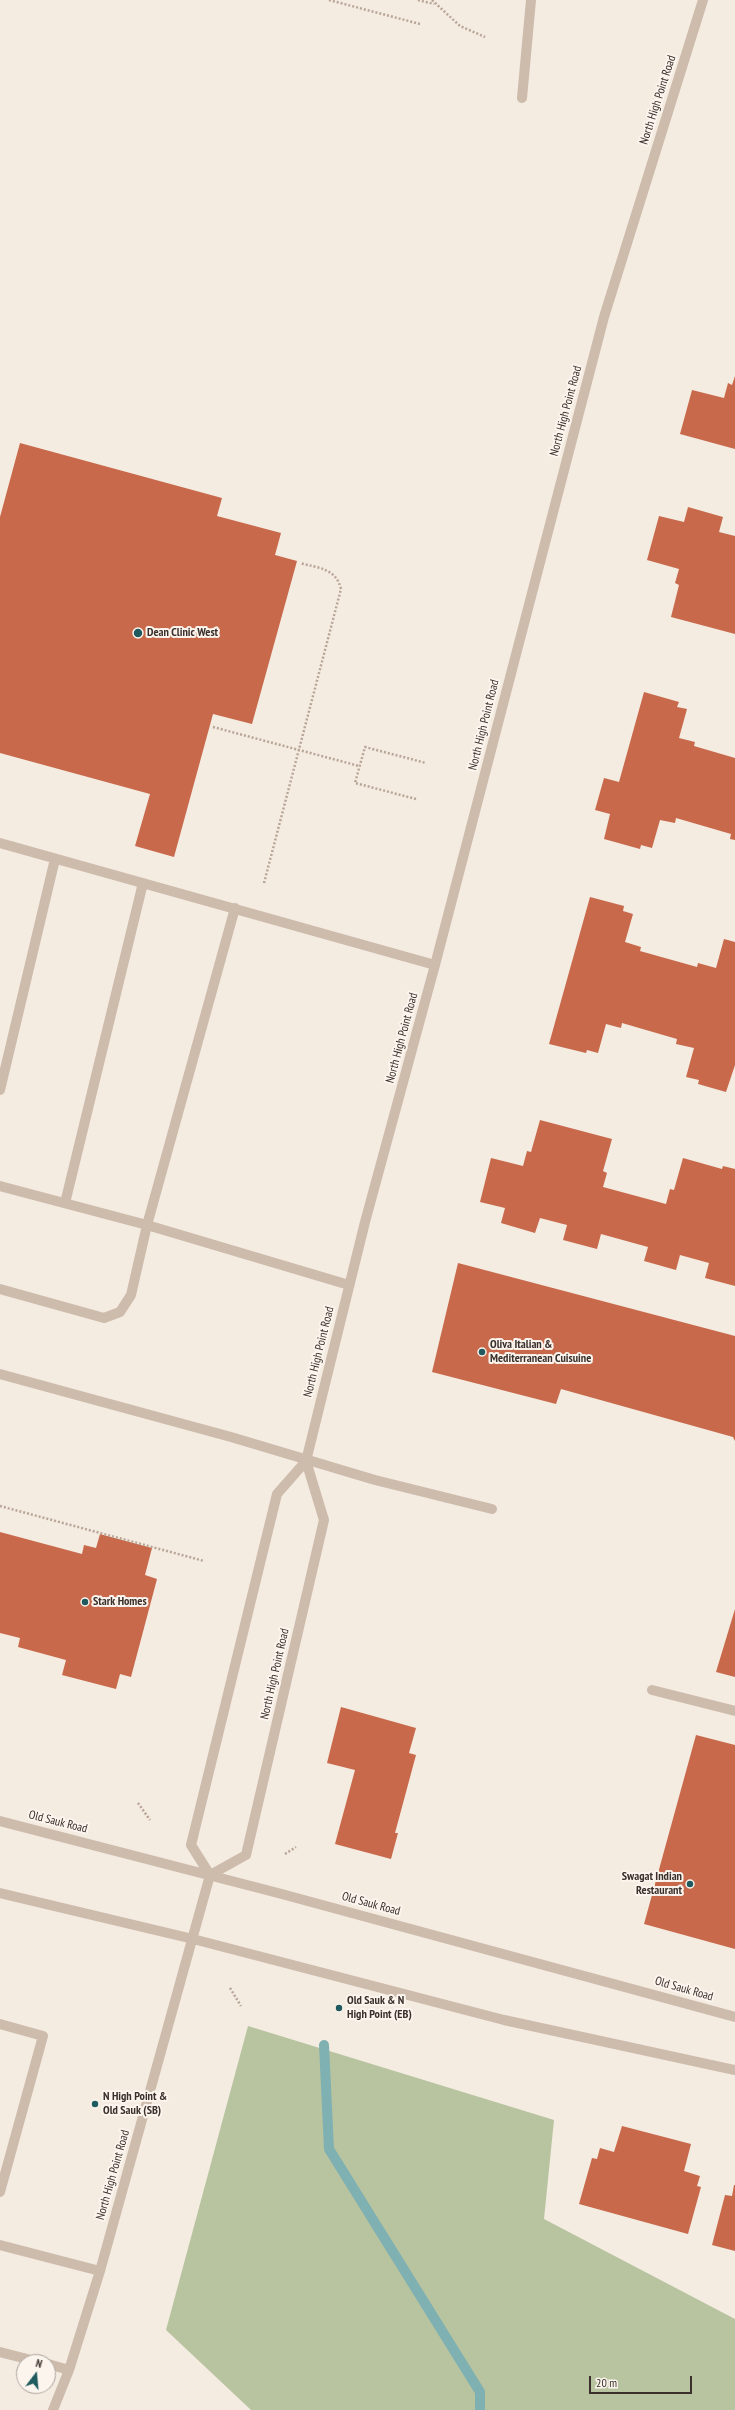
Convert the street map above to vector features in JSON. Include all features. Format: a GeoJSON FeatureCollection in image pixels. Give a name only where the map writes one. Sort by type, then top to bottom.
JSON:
{"type":"FeatureCollection","features":[{"type":"Feature","properties":{"kind":"street"},"geometry":{"type":"LineString","coordinates":[[522,98],[531,0]]}},
{"type":"Feature","properties":{"kind":"street","name":"North High Point Road"},"geometry":{"type":"LineString","coordinates":[[210,1875],[191,1845],[277,1494],[306,1460],[349,1285],[435,964],[604,317],[703,0]]}},
{"type":"Feature","properties":{"kind":"street"},"geometry":{"type":"LineString","coordinates":[[0,843],[435,964]]}},
{"type":"Feature","properties":{"kind":"street"},"geometry":{"type":"LineString","coordinates":[[0,1090],[55,858]]}},
{"type":"Feature","properties":{"kind":"street"},"geometry":{"type":"LineString","coordinates":[[65,1203],[143,883]]}},
{"type":"Feature","properties":{"kind":"street"},"geometry":{"type":"LineString","coordinates":[[0,1289],[104,1318],[120,1312],[131,1295],[147,1225],[235,908]]}},
{"type":"Feature","properties":{"kind":"street"},"geometry":{"type":"LineString","coordinates":[[0,1186],[147,1225],[349,1285]]}},
{"type":"Feature","properties":{"kind":"street"},"geometry":{"type":"LineString","coordinates":[[0,1374],[231,1437],[306,1460],[492,1509]]}},
{"type":"Feature","properties":{"kind":"street","name":"North High Point Road"},"geometry":{"type":"LineString","coordinates":[[53,2410],[69,2370],[100,2271],[210,1875],[246,1855],[249,1845],[324,1520],[306,1460]]}},
{"type":"Feature","properties":{"kind":"street"},"geometry":{"type":"LineString","coordinates":[[652,1690],[735,1710]]}},
{"type":"Feature","properties":{"kind":"street","name":"Old Sauk Road"},"geometry":{"type":"LineString","coordinates":[[0,1821],[210,1875],[735,2017]]}},
{"type":"Feature","properties":{"kind":"street"},"geometry":{"type":"LineString","coordinates":[[0,1893],[193,1939],[504,2020],[735,2070]]}},
{"type":"Feature","properties":{"kind":"street"},"geometry":{"type":"LineString","coordinates":[[0,2024],[43,2036],[0,2192]]}},
{"type":"Feature","properties":{"kind":"street"},"geometry":{"type":"LineString","coordinates":[[0,2245],[100,2271]]}},
{"type":"Feature","properties":{"kind":"street"},"geometry":{"type":"LineString","coordinates":[[0,2352],[16,2356]]}},
{"type":"Feature","properties":{"kind":"street"},"geometry":{"type":"LineString","coordinates":[[56,2366],[69,2370]]}},
{"type":"Feature","properties":{"kind":"path"},"geometry":{"type":"LineString","coordinates":[[332,0],[420,24]]}},
{"type":"Feature","properties":{"kind":"path"},"geometry":{"type":"LineString","coordinates":[[418,0],[435,5]]}},
{"type":"Feature","properties":{"kind":"path"},"geometry":{"type":"LineString","coordinates":[[432,0],[435,5],[460,26],[485,37]]}},
{"type":"Feature","properties":{"kind":"path"},"geometry":{"type":"LineString","coordinates":[[264,883],[341,589],[335,575],[329,570],[300,563]]}},
{"type":"Feature","properties":{"kind":"path"},"geometry":{"type":"LineString","coordinates":[[213,727],[360,766]]}},
{"type":"Feature","properties":{"kind":"path"},"geometry":{"type":"LineString","coordinates":[[416,799],[355,783],[365,747],[426,764]]}},
{"type":"Feature","properties":{"kind":"path"},"geometry":{"type":"LineString","coordinates":[[0,1506],[204,1561]]}},
{"type":"Feature","properties":{"kind":"path"},"geometry":{"type":"LineString","coordinates":[[138,1803],[150,1820]]}},
{"type":"Feature","properties":{"kind":"path"},"geometry":{"type":"LineString","coordinates":[[285,1854],[296,1847]]}},
{"type":"Feature","properties":{"kind":"path"},"geometry":{"type":"LineString","coordinates":[[230,1988],[241,2006]]}},
{"type":"Feature","properties":{"kind":"green space"},"geometry":{"type":"Polygon","coordinates":[[[248,2026],[554,2120],[544,2219],[735,2319],[735,2410],[251,2410],[166,2330],[248,2026]]]}},
{"type":"Feature","properties":{"kind":"building"},"geometry":{"type":"Polygon","coordinates":[[[735,376],[735,449],[680,434],[692,390],[724,398],[728,383],[732,385],[735,376]]]}},
{"type":"Feature","properties":{"kind":"building","name":"Dean Clinic West"},"geometry":{"type":"Polygon","coordinates":[[[20,443],[222,498],[217,516],[281,533],[275,555],[297,561],[252,724],[213,714],[174,857],[135,846],[150,794],[0,753],[0,517],[20,443]]]}},
{"type":"Feature","properties":{"kind":"building"},"geometry":{"type":"Polygon","coordinates":[[[688,507],[723,517],[719,532],[735,536],[735,634],[671,617],[679,585],[675,583],[679,569],[647,560],[659,516],[684,522],[688,507]]]}},
{"type":"Feature","properties":{"kind":"building"},"geometry":{"type":"Polygon","coordinates":[[[644,692],[679,702],[677,707],[687,709],[679,738],[695,742],[694,746],[735,758],[735,840],[730,839],[731,834],[676,818],[675,823],[660,820],[652,848],[641,845],[640,849],[604,839],[610,814],[595,810],[604,778],[619,782],[644,692]]]}},
{"type":"Feature","properties":{"kind":"building"},"geometry":{"type":"Polygon","coordinates":[[[590,897],[624,906],[623,911],[633,914],[625,942],[641,947],[640,951],[697,967],[698,963],[716,968],[724,939],[735,942],[735,1065],[726,1092],[698,1084],[699,1080],[686,1077],[694,1048],[676,1044],[677,1039],[622,1023],[621,1028],[606,1024],[598,1053],[587,1050],[586,1053],[549,1044],[590,897]]]}},
{"type":"Feature","properties":{"kind":"building"},"geometry":{"type":"Polygon","coordinates":[[[540,1120],[612,1139],[603,1171],[607,1173],[603,1187],[666,1204],[670,1189],[674,1190],[683,1158],[722,1169],[723,1166],[735,1169],[735,1286],[705,1278],[709,1263],[680,1255],[676,1270],[644,1261],[648,1247],[601,1234],[597,1249],[563,1240],[567,1225],[540,1218],[535,1233],[501,1223],[505,1208],[480,1202],[491,1158],[523,1166],[527,1151],[531,1152],[540,1120]]]}},
{"type":"Feature","properties":{"kind":"building"},"geometry":{"type":"Polygon","coordinates":[[[458,1263],[735,1336],[735,1441],[733,1437],[561,1389],[556,1404],[432,1372],[458,1263]]]}},
{"type":"Feature","properties":{"kind":"building"},"geometry":{"type":"Polygon","coordinates":[[[0,1532],[82,1554],[84,1545],[96,1548],[100,1534],[152,1548],[145,1575],[157,1579],[131,1677],[120,1674],[116,1689],[62,1675],[66,1660],[18,1647],[20,1638],[0,1633],[0,1532]]]}},
{"type":"Feature","properties":{"kind":"building"},"geometry":{"type":"Polygon","coordinates":[[[735,1609],[735,1677],[716,1672],[735,1609]]]}},
{"type":"Feature","properties":{"kind":"building"},"geometry":{"type":"Polygon","coordinates":[[[341,1707],[416,1728],[409,1753],[416,1755],[395,1833],[398,1833],[391,1859],[335,1844],[355,1770],[327,1763],[341,1707]]]}},
{"type":"Feature","properties":{"kind":"building"},"geometry":{"type":"Polygon","coordinates":[[[696,1735],[735,1745],[735,1949],[644,1924],[696,1735]]]}},
{"type":"Feature","properties":{"kind":"building"},"geometry":{"type":"Polygon","coordinates":[[[622,2126],[691,2144],[684,2171],[700,2176],[697,2186],[701,2187],[688,2234],[579,2204],[592,2158],[597,2159],[600,2148],[614,2152],[622,2126]]]}},
{"type":"Feature","properties":{"kind":"building"},"geometry":{"type":"Polygon","coordinates":[[[734,2185],[735,2251],[712,2245],[725,2195],[732,2196],[734,2185]]]}},
{"type":"Feature","properties":{"kind":"waterway"},"geometry":{"type":"LineString","coordinates":[[324,2045],[329,2149],[480,2392],[480,2410]]}},
{"type":"Feature","properties":{"kind":"place","name":"Dean Clinic West"},"geometry":{"type":"Point","coordinates":[138,633]}},
{"type":"Feature","properties":{"kind":"place","name":"Oliva Italian & Mediterranean Cuisuine"},"geometry":{"type":"Point","coordinates":[482,1352]}},
{"type":"Feature","properties":{"kind":"place","name":"Stark Homes"},"geometry":{"type":"Point","coordinates":[85,1602]}},
{"type":"Feature","properties":{"kind":"place","name":"Swagat Indian Restaurant"},"geometry":{"type":"Point","coordinates":[690,1884]}},
{"type":"Feature","properties":{"kind":"place","name":"Old Sauk & N High Point (EB)"},"geometry":{"type":"Point","coordinates":[339,2008]}},
{"type":"Feature","properties":{"kind":"place","name":"N High Point & Old Sauk (SB)"},"geometry":{"type":"Point","coordinates":[95,2104]}}]}
